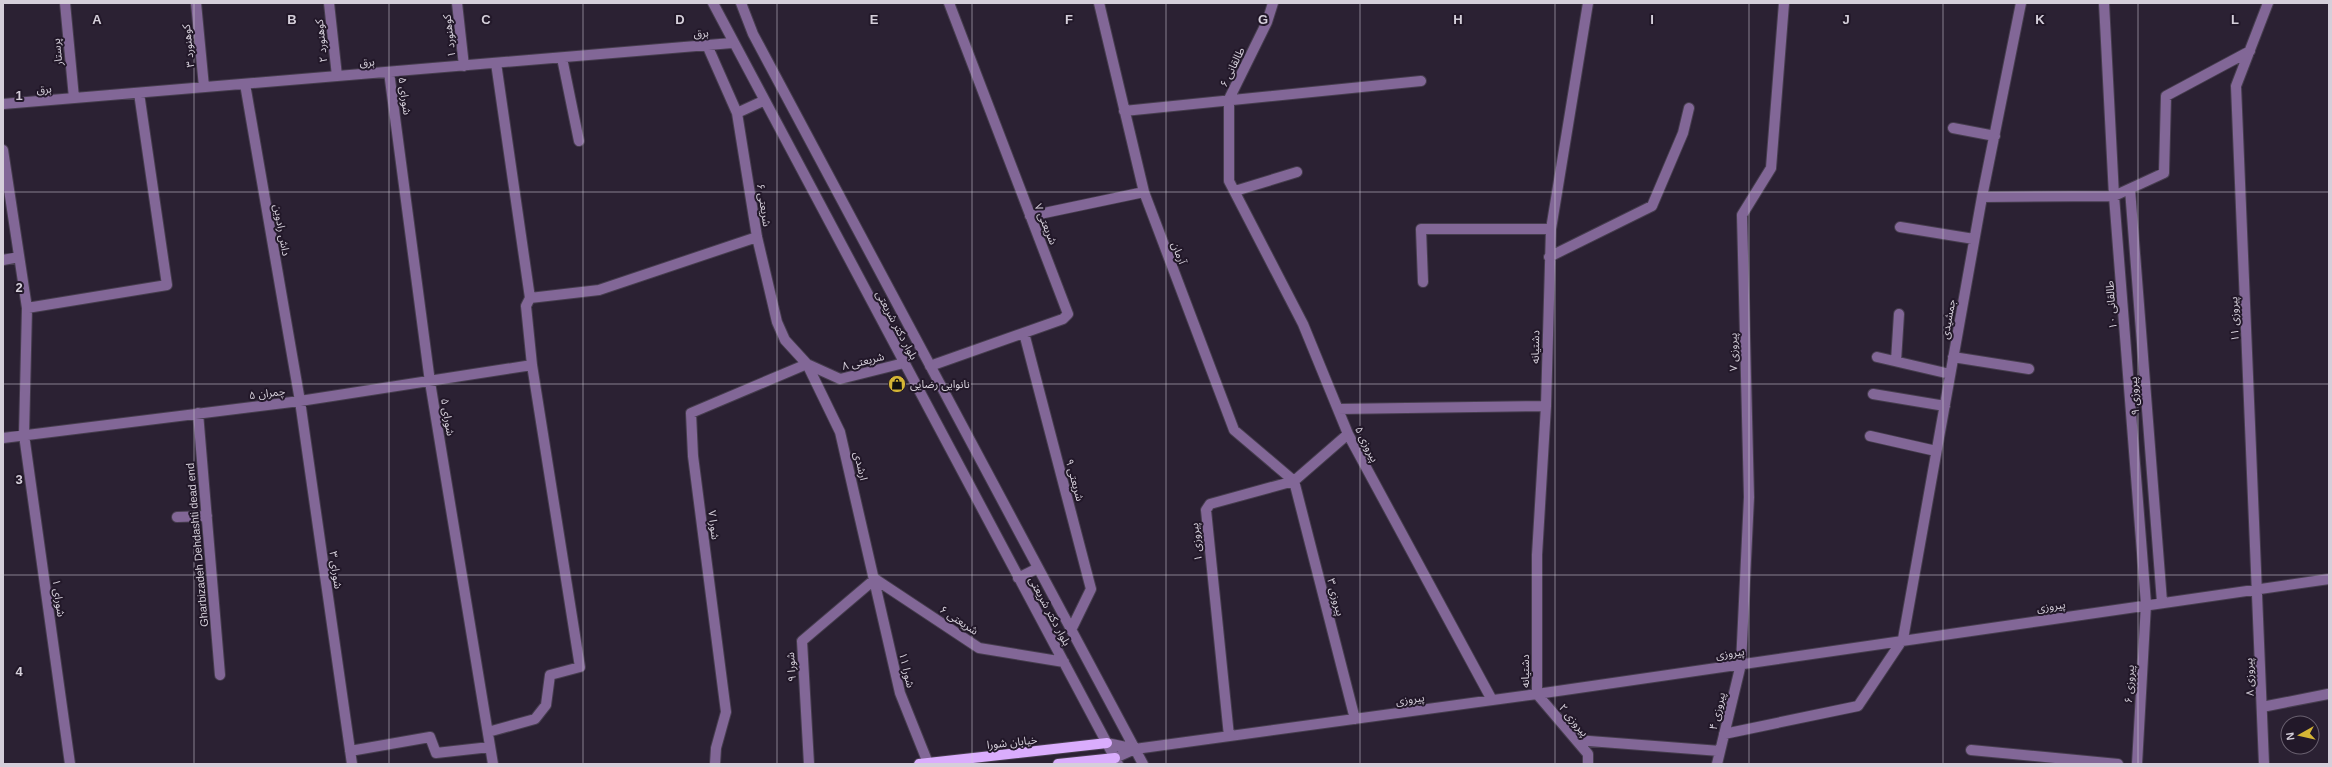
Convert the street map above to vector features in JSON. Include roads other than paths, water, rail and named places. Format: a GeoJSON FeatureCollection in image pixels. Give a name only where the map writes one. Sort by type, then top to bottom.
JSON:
{"type":"FeatureCollection","features":[{"type":"Feature","properties":{"kind":"main road","name":"خیابان شورا"},"geometry":{"type":"LineString","coordinates":[[923,764],[1107,743]]}},
{"type":"Feature","properties":{"kind":"main road"},"geometry":{"type":"LineString","coordinates":[[1058,764],[1117,761]]}},
{"type":"Feature","properties":{"kind":"street","name":"پرستار"},"geometry":{"type":"LineString","coordinates":[[65,3],[74,98]]}},
{"type":"Feature","properties":{"kind":"street","name":"کوهنورد ۳"},"geometry":{"type":"LineString","coordinates":[[196,3],[204,87]]}},
{"type":"Feature","properties":{"kind":"street","name":"کوهنورد ۲"},"geometry":{"type":"LineString","coordinates":[[329,3],[337,76]]}},
{"type":"Feature","properties":{"kind":"street","name":"کوهنورد ۱"},"geometry":{"type":"LineString","coordinates":[[457,3],[464,66]]}},
{"type":"Feature","properties":{"kind":"street","name":"بلوار دکتر شریعتی"},"geometry":{"type":"LineString","coordinates":[[713,3],[763,101],[1117,761]]}},
{"type":"Feature","properties":{"kind":"street","name":"بلوار دکتر شریعتی"},"geometry":{"type":"LineString","coordinates":[[741,3],[753,34],[1143,764]]}},
{"type":"Feature","properties":{"kind":"street","name":"شریعتی ۷"},"geometry":{"type":"LineString","coordinates":[[930,366],[1063,320],[1068,314],[949,3]]}},
{"type":"Feature","properties":{"kind":"street","name":"آرمان"},"geometry":{"type":"LineString","coordinates":[[1099,3],[1144,192],[1234,430],[1294,481]]}},
{"type":"Feature","properties":{"kind":"street","name":"طالقانی ۶"},"geometry":{"type":"LineString","coordinates":[[1235,191],[1229,181],[1229,99],[1267,22],[1272,3]]}},
{"type":"Feature","properties":{"kind":"street","name":"دشتیانه"},"geometry":{"type":"LineString","coordinates":[[1536,694],[1538,555],[1546,406],[1549,257],[1551,229],[1588,3]]}},
{"type":"Feature","properties":{"kind":"street","name":"پیروزی ۷"},"geometry":{"type":"LineString","coordinates":[[1741,664],[1749,497],[1742,215],[1771,168],[1784,3]]}},
{"type":"Feature","properties":{"kind":"street","name":"جمشیدی"},"geometry":{"type":"LineString","coordinates":[[1903,639],[1974,239],[2020,3]]}},
{"type":"Feature","properties":{"kind":"street","name":"طالقانی ۱۰"},"geometry":{"type":"LineString","coordinates":[[2104,3],[2114,196],[2146,604]]}},
{"type":"Feature","properties":{"kind":"street","name":"پیروزی ۱۱"},"geometry":{"type":"LineString","coordinates":[[2257,588],[2236,86],[2268,3]]}},
{"type":"Feature","properties":{"kind":"street","name":"برق"},"geometry":{"type":"LineString","coordinates":[[3,104],[562,58],[732,42]]}},
{"type":"Feature","properties":{"kind":"street","name":"شریعتی ۶"},"geometry":{"type":"LineString","coordinates":[[707,45],[737,113],[757,237],[777,322],[785,340],[807,364]]}},
{"type":"Feature","properties":{"kind":"street"},"geometry":{"type":"LineString","coordinates":[[1982,197],[2114,196],[2164,173],[2166,96],[2250,51]]}},
{"type":"Feature","properties":{"kind":"street"},"geometry":{"type":"LineString","coordinates":[[562,58],[580,141]]}},
{"type":"Feature","properties":{"kind":"street"},"geometry":{"type":"LineString","coordinates":[[488,732],[535,719],[546,705],[550,676],[580,668],[532,364],[526,306],[530,298],[496,63]]}},
{"type":"Feature","properties":{"kind":"street","name":"شورای ۵"},"geometry":{"type":"LineString","coordinates":[[389,72],[430,382],[493,764]]}},
{"type":"Feature","properties":{"kind":"street"},"geometry":{"type":"LineString","coordinates":[[1124,111],[1229,99],[1421,81]]}},
{"type":"Feature","properties":{"kind":"street","name":"داش رادوین"},"geometry":{"type":"LineString","coordinates":[[245,84],[296,379]]}},
{"type":"Feature","properties":{"kind":"street"},"geometry":{"type":"LineString","coordinates":[[27,308],[167,285],[140,93]]}},
{"type":"Feature","properties":{"kind":"street"},"geometry":{"type":"LineString","coordinates":[[737,113],[763,101]]}},
{"type":"Feature","properties":{"kind":"street"},"geometry":{"type":"LineString","coordinates":[[1549,257],[1652,206],[1683,133],[1689,108]]}},
{"type":"Feature","properties":{"kind":"street"},"geometry":{"type":"LineString","coordinates":[[1953,128],[1995,136]]}},
{"type":"Feature","properties":{"kind":"street","name":"شورای ۱"},"geometry":{"type":"LineString","coordinates":[[3,150],[27,308],[24,435],[70,764]]}},
{"type":"Feature","properties":{"kind":"street"},"geometry":{"type":"LineString","coordinates":[[1235,191],[1297,172]]}},
{"type":"Feature","properties":{"kind":"street","name":"پیروزی ۹"},"geometry":{"type":"LineString","coordinates":[[2130,189],[2162,602]]}},
{"type":"Feature","properties":{"kind":"street","name":"پیروزی ۵"},"geometry":{"type":"LineString","coordinates":[[1235,191],[1303,324],[1348,434],[1492,700]]}},
{"type":"Feature","properties":{"kind":"street"},"geometry":{"type":"LineString","coordinates":[[1030,216],[1144,192]]}},
{"type":"Feature","properties":{"kind":"street"},"geometry":{"type":"LineString","coordinates":[[1900,227],[1974,239]]}},
{"type":"Feature","properties":{"kind":"street"},"geometry":{"type":"LineString","coordinates":[[1423,282],[1421,229],[1551,229]]}},
{"type":"Feature","properties":{"kind":"street"},"geometry":{"type":"LineString","coordinates":[[530,298],[598,290],[757,237]]}},
{"type":"Feature","properties":{"kind":"street"},"geometry":{"type":"LineString","coordinates":[[3,260],[19,257]]}},
{"type":"Feature","properties":{"kind":"street"},"geometry":{"type":"LineString","coordinates":[[1896,361],[1899,314]]}},
{"type":"Feature","properties":{"kind":"street","name":"شریعتی ۹"},"geometry":{"type":"LineString","coordinates":[[1024,333],[1091,590],[1071,630]]}},
{"type":"Feature","properties":{"kind":"street"},"geometry":{"type":"LineString","coordinates":[[1878,357],[1950,374]]}},
{"type":"Feature","properties":{"kind":"street"},"geometry":{"type":"LineString","coordinates":[[1953,357],[2029,369]]}},
{"type":"Feature","properties":{"kind":"street","name":"شریعتی ۸"},"geometry":{"type":"LineString","coordinates":[[807,364],[840,379],[904,363]]}},
{"type":"Feature","properties":{"kind":"street","name":"چمران ۵"},"geometry":{"type":"LineString","coordinates":[[3,438],[300,401],[430,382],[532,364]]}},
{"type":"Feature","properties":{"kind":"street","name":"ارشدی"},"geometry":{"type":"LineString","coordinates":[[807,364],[840,432],[875,579]]}},
{"type":"Feature","properties":{"kind":"street","name":"شورا ۷"},"geometry":{"type":"LineString","coordinates":[[715,764],[716,748],[726,712],[693,456],[691,413],[807,364]]}},
{"type":"Feature","properties":{"kind":"street","name":"شورای ۳"},"geometry":{"type":"LineString","coordinates":[[296,379],[352,764]]}},
{"type":"Feature","properties":{"kind":"street"},"geometry":{"type":"LineString","coordinates":[[1872,394],[1944,406]]}},
{"type":"Feature","properties":{"kind":"street"},"geometry":{"type":"LineString","coordinates":[[1338,409],[1546,406]]}},
{"type":"Feature","properties":{"kind":"street","name":"Gharbizadeh Dehdashti dead end"},"geometry":{"type":"LineString","coordinates":[[198,413],[220,675]]}},
{"type":"Feature","properties":{"kind":"street","name":"پیروزی ۱"},"geometry":{"type":"LineString","coordinates":[[1229,736],[1206,510],[1210,504],[1294,481],[1348,434]]}},
{"type":"Feature","properties":{"kind":"street"},"geometry":{"type":"LineString","coordinates":[[1870,436],[1936,451]]}},
{"type":"Feature","properties":{"kind":"street","name":"پیروزی ۳"},"geometry":{"type":"LineString","coordinates":[[1294,481],[1356,719]]}},
{"type":"Feature","properties":{"kind":"street"},"geometry":{"type":"LineString","coordinates":[[177,517],[207,516]]}},
{"type":"Feature","properties":{"kind":"street"},"geometry":{"type":"LineString","coordinates":[[1018,578],[1038,568]]}},
{"type":"Feature","properties":{"kind":"street","name":"شریعتی ۶"},"geometry":{"type":"LineString","coordinates":[[875,579],[979,648],[1064,662]]}},
{"type":"Feature","properties":{"kind":"street","name":"شورا ۱۱"},"geometry":{"type":"LineString","coordinates":[[875,579],[900,692],[923,764]]}},
{"type":"Feature","properties":{"kind":"street","name":"شورا ۹"},"geometry":{"type":"LineString","coordinates":[[810,764],[802,641],[875,579]]}},
{"type":"Feature","properties":{"kind":"street","name":"پیروزی"},"geometry":{"type":"LineString","coordinates":[[1135,749],[1536,694],[1903,639],[2329,579]]}},
{"type":"Feature","properties":{"kind":"street","name":"پیروزی ۸"},"geometry":{"type":"LineString","coordinates":[[2257,588],[2264,764]]}},
{"type":"Feature","properties":{"kind":"street","name":"پیروزی ۶"},"geometry":{"type":"LineString","coordinates":[[2137,764],[2146,604]]}},
{"type":"Feature","properties":{"kind":"street"},"geometry":{"type":"LineString","coordinates":[[1724,734],[1858,706],[1903,639]]}},
{"type":"Feature","properties":{"kind":"street","name":"پیروزی ۴"},"geometry":{"type":"LineString","coordinates":[[1716,764],[1741,664]]}},
{"type":"Feature","properties":{"kind":"street","name":"پیروزی ۲"},"geometry":{"type":"LineString","coordinates":[[1536,694],[1588,754],[1588,764]]}},
{"type":"Feature","properties":{"kind":"street"},"geometry":{"type":"LineString","coordinates":[[2262,707],[2328,694]]}},
{"type":"Feature","properties":{"kind":"street"},"geometry":{"type":"LineString","coordinates":[[350,751],[430,737],[436,753],[490,747]]}},
{"type":"Feature","properties":{"kind":"street"},"geometry":{"type":"LineString","coordinates":[[1576,740],[1720,751]]}},
{"type":"Feature","properties":{"kind":"street"},"geometry":{"type":"LineString","coordinates":[[1107,743],[1135,749]]}},
{"type":"Feature","properties":{"kind":"street"},"geometry":{"type":"LineString","coordinates":[[1117,761],[1135,749]]}},
{"type":"Feature","properties":{"kind":"street"},"geometry":{"type":"LineString","coordinates":[[1971,750],[2118,764]]}},
{"type":"Feature","properties":{"kind":"place","name":"نانوایی رضایی"},"geometry":{"type":"Point","coordinates":[897,384]}}]}
